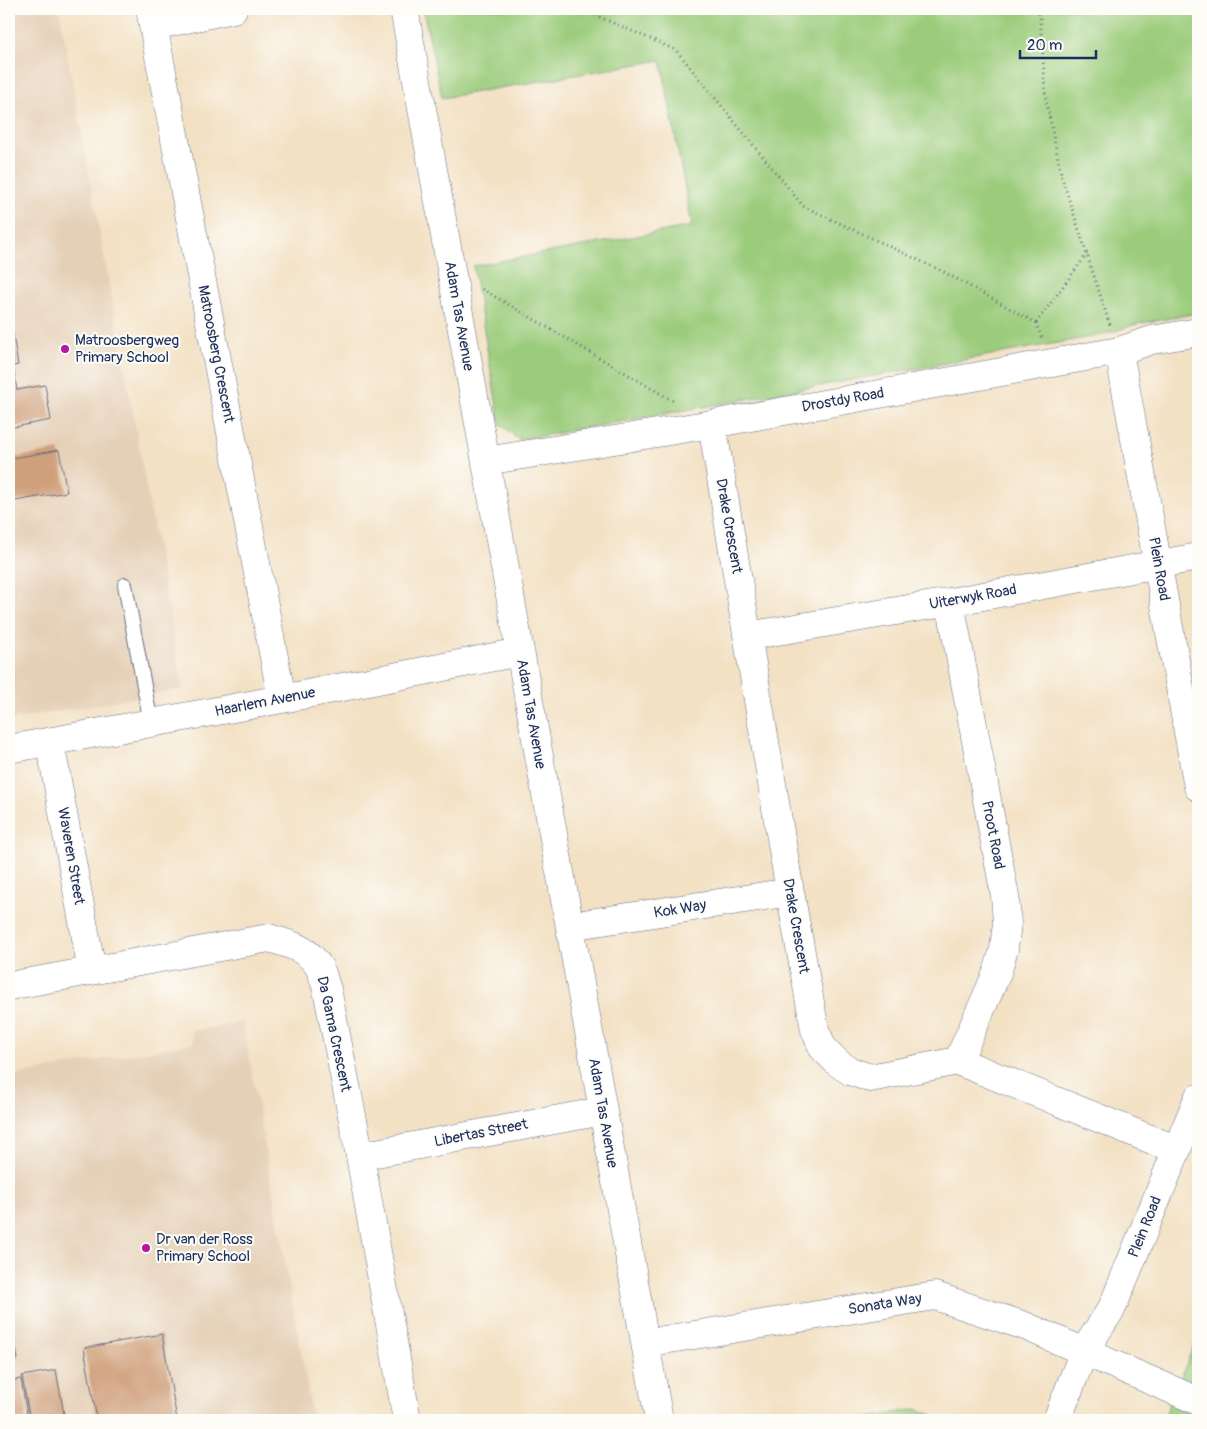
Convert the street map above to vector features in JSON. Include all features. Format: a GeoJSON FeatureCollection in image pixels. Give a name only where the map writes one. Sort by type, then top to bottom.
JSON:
{"type":"FeatureCollection","features":[{"type":"Feature","properties":{"kind":"street"},"geometry":{"type":"LineString","coordinates":[[151,17],[233,9]]}},
{"type":"Feature","properties":{"kind":"street","name":"Adam Tas Avenue"},"geometry":{"type":"LineString","coordinates":[[404,9],[659,1420]]}},
{"type":"Feature","properties":{"kind":"street","name":"Matroosberg Crescent"},"geometry":{"type":"LineString","coordinates":[[151,17],[282,699]]}},
{"type":"Feature","properties":{"kind":"street","name":"Drostdy Road"},"geometry":{"type":"LineString","coordinates":[[486,461],[712,424],[1119,351],[1152,340],[1198,332]]}},
{"type":"Feature","properties":{"kind":"street","name":"Plein Road"},"geometry":{"type":"LineString","coordinates":[[1119,351],[1198,787]]}},
{"type":"Feature","properties":{"kind":"street","name":"Drake Crescent"},"geometry":{"type":"LineString","coordinates":[[712,424],[790,892],[815,1030],[823,1048],[838,1063],[850,1071],[870,1078],[958,1061]]}},
{"type":"Feature","properties":{"kind":"street","name":"Uiterwyk Road"},"geometry":{"type":"LineString","coordinates":[[748,636],[1198,557]]}},
{"type":"Feature","properties":{"kind":"street","name":"Proot Road"},"geometry":{"type":"LineString","coordinates":[[950,602],[1005,896],[1006,923],[1004,949],[997,973],[958,1061]]}},
{"type":"Feature","properties":{"kind":"street","name":"Haarlem Avenue"},"geometry":{"type":"LineString","coordinates":[[9,749],[282,699],[520,652]]}},
{"type":"Feature","properties":{"kind":"street","name":"Waveren Street"},"geometry":{"type":"LineString","coordinates":[[50,742],[92,971]]}},
{"type":"Feature","properties":{"kind":"street","name":"Kok Way"},"geometry":{"type":"LineString","coordinates":[[570,926],[790,892]]}},
{"type":"Feature","properties":{"kind":"street","name":"Da Gama Crescent"},"geometry":{"type":"LineString","coordinates":[[9,986],[269,938],[294,945],[308,952],[320,967],[327,989],[360,1156],[407,1420]]}},
{"type":"Feature","properties":{"kind":"street"},"geometry":{"type":"LineString","coordinates":[[958,1061],[1177,1150]]}},
{"type":"Feature","properties":{"kind":"street","name":"Plein Road"},"geometry":{"type":"LineString","coordinates":[[1057,1420],[1084,1351],[1112,1308],[1198,1098]]}},
{"type":"Feature","properties":{"kind":"street","name":"Libertas Street"},"geometry":{"type":"LineString","coordinates":[[360,1156],[603,1110]]}},
{"type":"Feature","properties":{"kind":"street","name":"Sonata Way"},"geometry":{"type":"LineString","coordinates":[[645,1343],[935,1296],[1025,1326],[1198,1401]]}},
{"type":"Feature","properties":{"kind":"lane"},"geometry":{"type":"LineString","coordinates":[[126,584],[152,722]]}},
{"type":"Feature","properties":{"kind":"path"},"geometry":{"type":"LineString","coordinates":[[581,9],[676,50],[802,206],[944,272],[1036,323],[1050,363]]}},
{"type":"Feature","properties":{"kind":"path"},"geometry":{"type":"LineString","coordinates":[[1036,9],[1040,16],[1046,100],[1062,178],[1119,351]]}},
{"type":"Feature","properties":{"kind":"path"},"geometry":{"type":"LineString","coordinates":[[1036,323],[1088,254]]}},
{"type":"Feature","properties":{"kind":"path"},"geometry":{"type":"LineString","coordinates":[[451,271],[712,424]]}},
{"type":"Feature","properties":{"kind":"shaded area","name":"Matroosbergweg Primary School"},"geometry":{"type":"Polygon","coordinates":[[[9,9],[59,9],[183,689],[9,720],[9,9]]]}},
{"type":"Feature","properties":{"kind":"shaded area","name":"Dr van der Ross Primary School"},"geometry":{"type":"Polygon","coordinates":[[[243,1022],[313,1420],[9,1420],[9,1076],[194,1043],[192,1031],[243,1022]]]}},
{"type":"Feature","properties":{"kind":"green space"},"geometry":{"type":"Polygon","coordinates":[[[423,9],[1198,9],[1198,313],[1137,324],[1102,335],[519,440],[500,424],[473,266],[692,226],[661,60],[442,98],[423,9]]]}},
{"type":"Feature","properties":{"kind":"green space"},"geometry":{"type":"Polygon","coordinates":[[[1198,1336],[1198,1420],[1163,1420],[1198,1336]]]}},
{"type":"Feature","properties":{"kind":"green space"},"geometry":{"type":"Polygon","coordinates":[[[917,1409],[944,1420],[857,1420],[917,1409]]]}},
{"type":"Feature","properties":{"kind":"building"},"geometry":{"type":"Polygon","coordinates":[[[9,329],[12,329],[18,365],[13,366],[17,390],[45,385],[51,420],[9,428],[9,329]]]}},
{"type":"Feature","properties":{"kind":"building"},"geometry":{"type":"Polygon","coordinates":[[[9,439],[13,458],[59,450],[67,492],[9,502],[9,439]]]}},
{"type":"Feature","properties":{"kind":"building"},"geometry":{"type":"Polygon","coordinates":[[[9,1323],[11,1323],[18,1359],[9,1361],[9,1323]]]}},
{"type":"Feature","properties":{"kind":"building"},"geometry":{"type":"Polygon","coordinates":[[[162,1334],[177,1420],[97,1420],[84,1348],[162,1334]]]}},
{"type":"Feature","properties":{"kind":"building"},"geometry":{"type":"Polygon","coordinates":[[[56,1370],[65,1420],[30,1420],[22,1376],[56,1370]]]}},
{"type":"Feature","properties":{"kind":"building"},"geometry":{"type":"Polygon","coordinates":[[[21,1379],[27,1414],[25,1414],[26,1420],[9,1420],[9,1381],[21,1379]]]}},
{"type":"Feature","properties":{"kind":"place","name":"Matroosbergweg Primary School"},"geometry":{"type":"Point","coordinates":[65,349]}},
{"type":"Feature","properties":{"kind":"place","name":"Dr van der Ross Primary School"},"geometry":{"type":"Point","coordinates":[146,1248]}}]}
